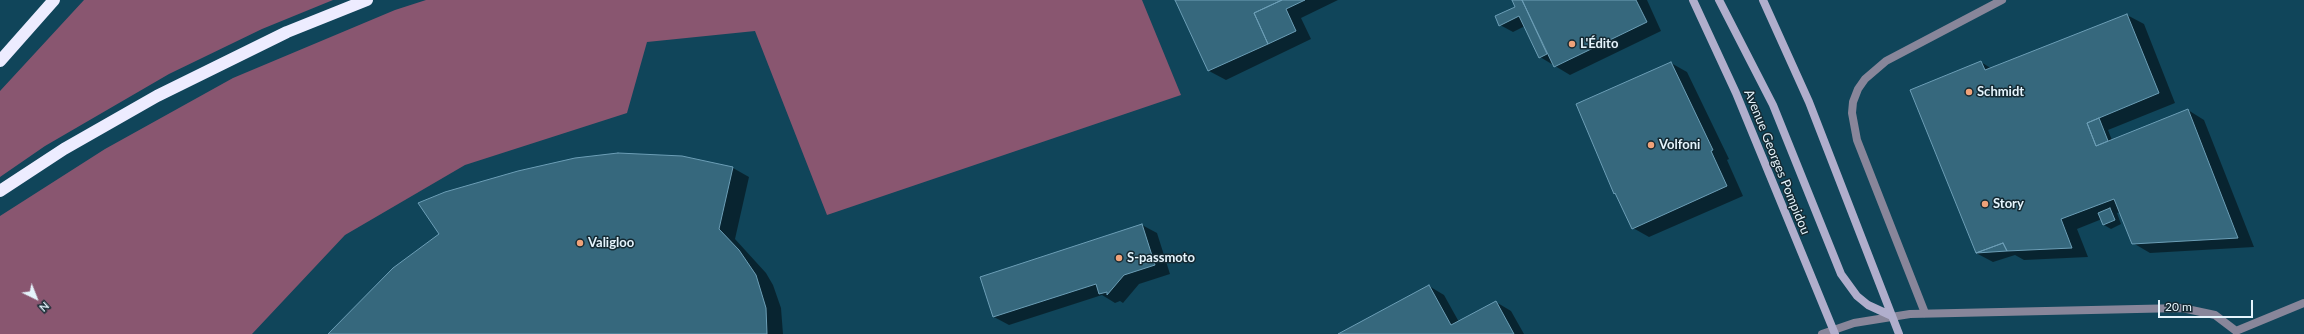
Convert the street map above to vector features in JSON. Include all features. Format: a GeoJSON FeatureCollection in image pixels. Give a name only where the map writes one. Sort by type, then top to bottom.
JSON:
{"type":"FeatureCollection","features":[{"type":"Feature","properties":{"kind":"highway"},"geometry":{"type":"LineString","coordinates":[[0,61],[54,0]]}},
{"type":"Feature","properties":{"kind":"highway"},"geometry":{"type":"LineString","coordinates":[[0,191],[64,149],[157,96],[287,32],[367,0]]}},
{"type":"Feature","properties":{"kind":"main road","name":"Avenue Georges Pompidou"},"geometry":{"type":"LineString","coordinates":[[1693,0],[1736,93],[1835,332]]}},
{"type":"Feature","properties":{"kind":"main road"},"geometry":{"type":"LineString","coordinates":[[1719,0],[1773,105],[1841,274],[1857,296],[1868,305],[1892,316]]}},
{"type":"Feature","properties":{"kind":"main road"},"geometry":{"type":"LineString","coordinates":[[1763,0],[1809,102],[1899,334]]}},
{"type":"Feature","properties":{"kind":"street"},"geometry":{"type":"LineString","coordinates":[[1925,313],[1857,140],[1852,113],[1853,102],[1858,89],[1865,79],[1886,61],[2002,0]]}},
{"type":"Feature","properties":{"kind":"street"},"geometry":{"type":"LineString","coordinates":[[1822,334],[1835,332],[1854,323],[1892,316],[1925,313],[2182,308],[2215,314],[2236,333],[2304,303]]}},
{"type":"Feature","properties":{"kind":"shaded area"},"geometry":{"type":"Polygon","coordinates":[[[84,0],[333,0],[262,29],[169,74],[45,146],[0,177],[0,91],[84,0]]]}},
{"type":"Feature","properties":{"kind":"shaded area"},"geometry":{"type":"Polygon","coordinates":[[[426,0],[1142,0],[1181,95],[827,215],[755,31],[647,42],[627,113],[465,165],[345,235],[252,334],[0,334],[0,216],[105,149],[233,78],[395,10],[426,0]]]}},
{"type":"Feature","properties":{"kind":"building"},"geometry":{"type":"Polygon","coordinates":[[[1175,0],[1282,0],[1254,13],[1268,44],[1208,71],[1175,0]]]}},
{"type":"Feature","properties":{"kind":"building"},"geometry":{"type":"Polygon","coordinates":[[[1282,0],[1305,0],[1286,9],[1296,31],[1268,44],[1254,13],[1282,0]]]}},
{"type":"Feature","properties":{"kind":"building"},"geometry":{"type":"Polygon","coordinates":[[[1512,0],[1522,0],[1547,54],[1539,58],[1519,16],[1499,26],[1495,16],[1515,7],[1512,0]]]}},
{"type":"Feature","properties":{"kind":"building","name":"L'Édito"},"geometry":{"type":"Polygon","coordinates":[[[1522,0],[1636,0],[1647,22],[1554,67],[1522,0]]]}},
{"type":"Feature","properties":{"kind":"building"},"geometry":{"type":"Polygon","coordinates":[[[2127,14],[2159,93],[2087,123],[2096,146],[2188,109],[2238,238],[2132,244],[2114,199],[2061,219],[2072,248],[2007,251],[2003,243],[1976,253],[1910,90],[1981,61],[1985,70],[2127,14]]]}},
{"type":"Feature","properties":{"kind":"building","name":"Volfoni"},"geometry":{"type":"Polygon","coordinates":[[[1671,62],[1713,150],[1711,151],[1727,186],[1632,229],[1615,193],[1614,194],[1576,104],[1671,62]]]}},
{"type":"Feature","properties":{"kind":"building"},"geometry":{"type":"Polygon","coordinates":[[[2099,118],[2108,141],[2096,146],[2087,123],[2099,118]]]}},
{"type":"Feature","properties":{"kind":"building","name":"Valigloo"},"geometry":{"type":"Polygon","coordinates":[[[618,153],[682,156],[733,167],[719,229],[739,250],[756,275],[766,308],[767,334],[328,334],[393,268],[439,234],[418,203],[445,192],[518,171],[575,158],[618,153]]]}},
{"type":"Feature","properties":{"kind":"building"},"geometry":{"type":"Polygon","coordinates":[[[2110,208],[2115,220],[2103,225],[2098,213],[2110,208]]]}},
{"type":"Feature","properties":{"kind":"building"},"geometry":{"type":"Polygon","coordinates":[[[1142,224],[1155,265],[1124,275],[1107,295],[1107,292],[1099,294],[1096,284],[993,317],[980,277],[1142,224]]]}},
{"type":"Feature","properties":{"kind":"building"},"geometry":{"type":"Polygon","coordinates":[[[2003,243],[2007,251],[1976,253],[2003,243]]]}},
{"type":"Feature","properties":{"kind":"building"},"geometry":{"type":"Polygon","coordinates":[[[1429,285],[1451,325],[1496,301],[1514,334],[1338,334],[1429,285]]]}},
{"type":"Feature","properties":{"kind":"place","name":"L'Édito"},"geometry":{"type":"Point","coordinates":[1572,44]}},
{"type":"Feature","properties":{"kind":"place","name":"Schmidt"},"geometry":{"type":"Point","coordinates":[1969,92]}},
{"type":"Feature","properties":{"kind":"place","name":"Volfoni"},"geometry":{"type":"Point","coordinates":[1651,145]}},
{"type":"Feature","properties":{"kind":"place","name":"Story"},"geometry":{"type":"Point","coordinates":[1985,204]}},
{"type":"Feature","properties":{"kind":"place","name":"Valigloo"},"geometry":{"type":"Point","coordinates":[580,243]}},
{"type":"Feature","properties":{"kind":"place","name":"S-passmoto"},"geometry":{"type":"Point","coordinates":[1119,258]}}]}
